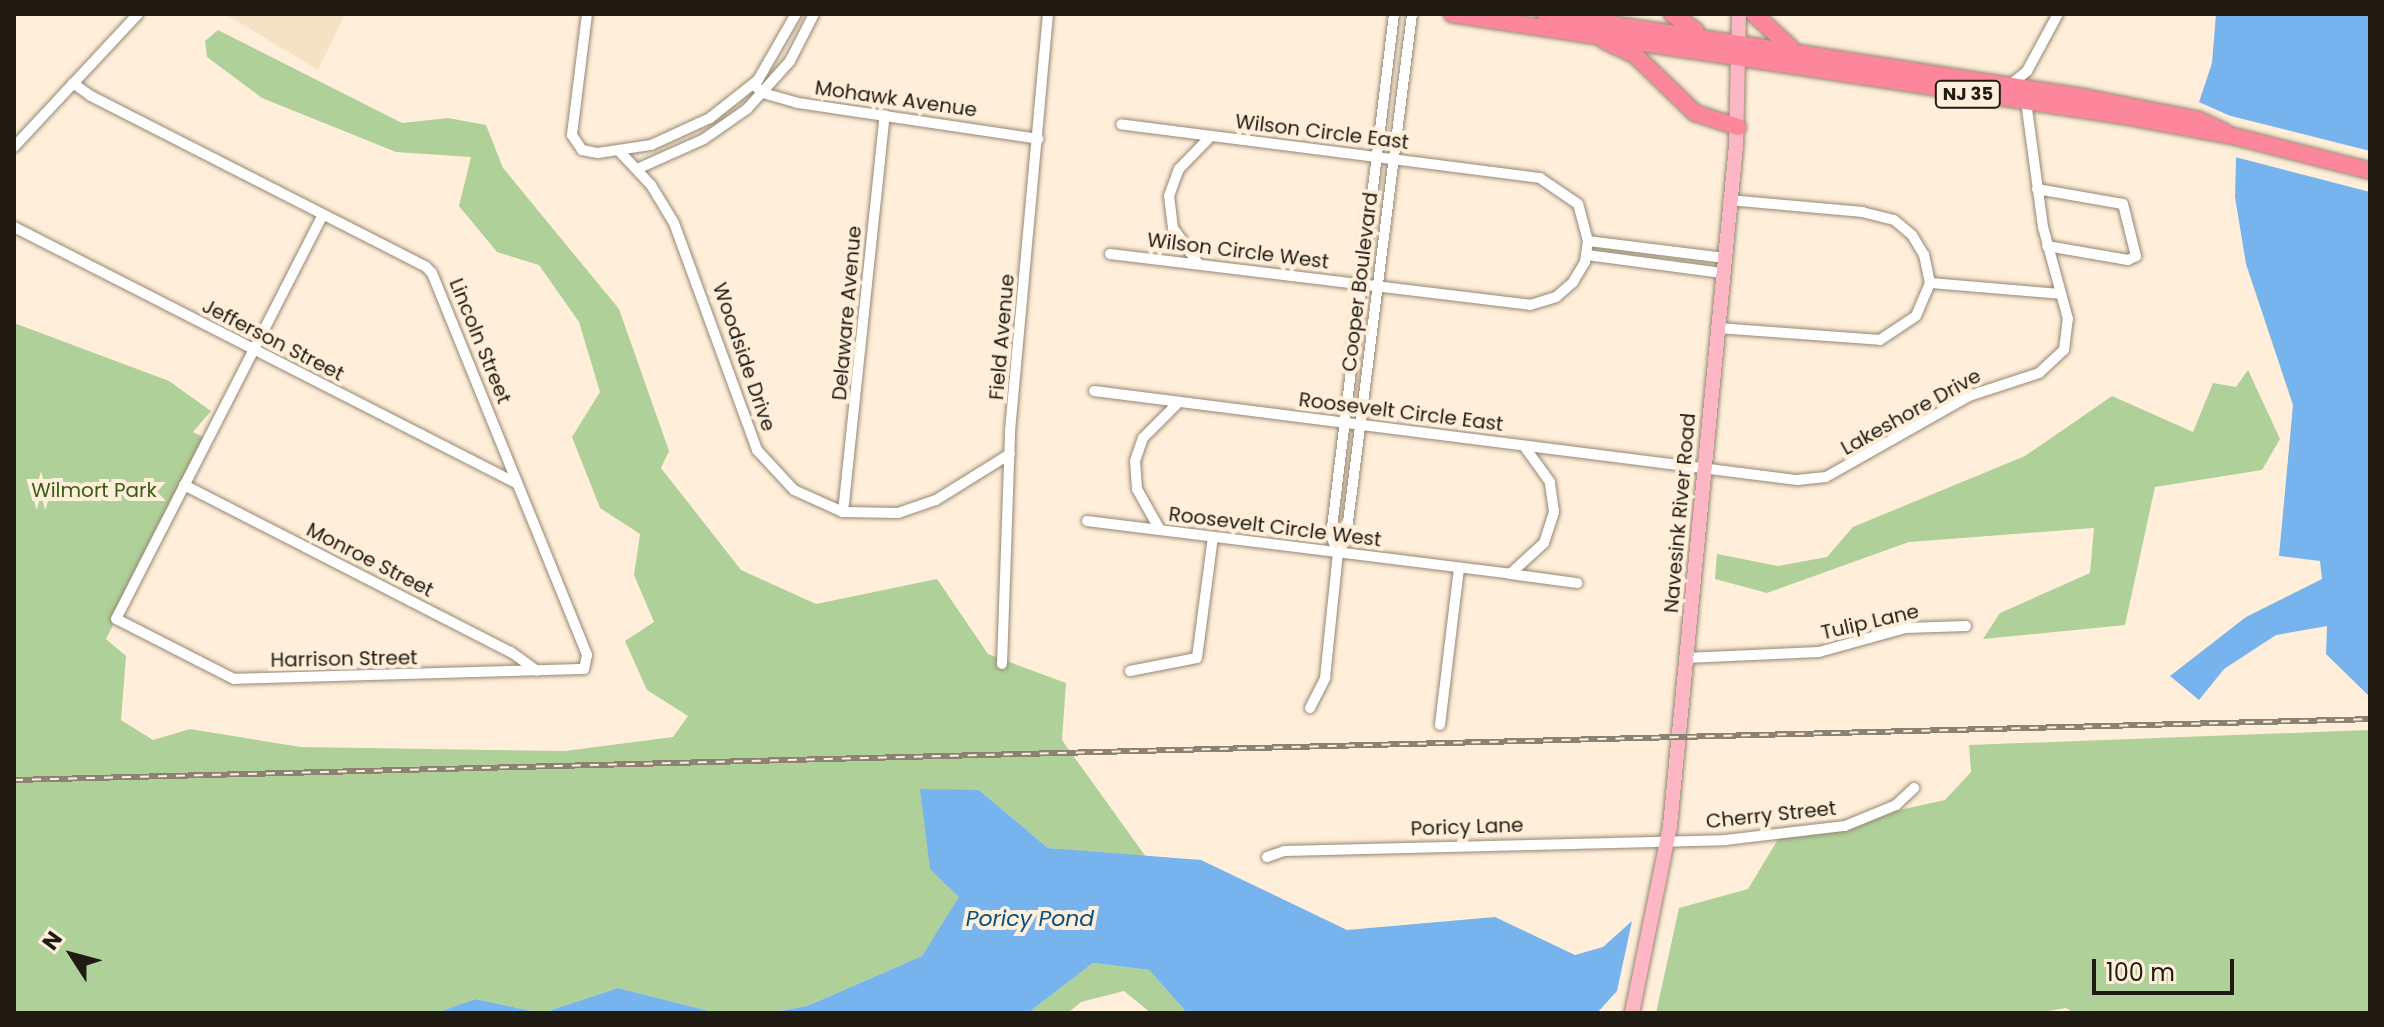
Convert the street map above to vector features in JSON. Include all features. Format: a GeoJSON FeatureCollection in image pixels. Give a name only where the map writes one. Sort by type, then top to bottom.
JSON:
{"type":"FeatureCollection","features":[{"type":"Feature","properties":{"kind":"highway","name":"NJ 35"},"geometry":{"type":"LineString","coordinates":[[1452,14],[1740,50],[2194,133],[2237,137],[2370,171]]}},
{"type":"Feature","properties":{"kind":"highway","name":"NJ 35"},"geometry":{"type":"LineString","coordinates":[[1545,14],[1708,38],[1740,50],[1795,50],[2129,105],[2219,129],[2237,137]]}},
{"type":"Feature","properties":{"kind":"highway"},"geometry":{"type":"LineString","coordinates":[[1672,14],[1708,38]]}},
{"type":"Feature","properties":{"kind":"highway"},"geometry":{"type":"LineString","coordinates":[[1754,14],[1795,50]]}},
{"type":"Feature","properties":{"kind":"highway"},"geometry":{"type":"LineString","coordinates":[[1581,31],[1635,55],[1695,113],[1738,127]]}},
{"type":"Feature","properties":{"kind":"main road","name":"Navesink River Road"},"geometry":{"type":"LineString","coordinates":[[1632,1013],[1668,840],[1738,127],[1739,14]]}},
{"type":"Feature","properties":{"kind":"street"},"geometry":{"type":"LineString","coordinates":[[14,147],[138,14]]}},
{"type":"Feature","properties":{"kind":"street"},"geometry":{"type":"LineString","coordinates":[[587,14],[573,139],[589,152],[620,152],[682,133],[753,84],[796,14]]}},
{"type":"Feature","properties":{"kind":"street"},"geometry":{"type":"LineString","coordinates":[[637,169],[704,139],[763,93],[790,61],[814,14]]}},
{"type":"Feature","properties":{"kind":"street","name":"Field Avenue"},"geometry":{"type":"LineString","coordinates":[[1002,664],[1010,454],[1048,14]]}},
{"type":"Feature","properties":{"kind":"street","name":"Cooper Boulevard"},"geometry":{"type":"LineString","coordinates":[[1338,553],[1330,540],[1394,14]]}},
{"type":"Feature","properties":{"kind":"street","name":"Cooper Boulevard"},"geometry":{"type":"LineString","coordinates":[[1310,708],[1325,678],[1338,553],[1346,538],[1412,14]]}},
{"type":"Feature","properties":{"kind":"street"},"geometry":{"type":"LineString","coordinates":[[2009,86],[2027,71],[2058,14]]}},
{"type":"Feature","properties":{"kind":"street","name":"Lincoln Street"},"geometry":{"type":"LineString","coordinates":[[73,83],[432,273],[587,666]]}},
{"type":"Feature","properties":{"kind":"street"},"geometry":{"type":"LineString","coordinates":[[753,84],[763,93]]}},
{"type":"Feature","properties":{"kind":"street","name":"Mohawk Avenue"},"geometry":{"type":"LineString","coordinates":[[763,93],[1038,139]]}},
{"type":"Feature","properties":{"kind":"street","name":"Lakeshore Drive"},"geometry":{"type":"LineString","coordinates":[[1704,468],[1812,480],[1853,465],[1969,396],[2051,366],[2067,340],[2061,294],[2047,246],[2037,189],[2026,102]]}},
{"type":"Feature","properties":{"kind":"street","name":"Delaware Avenue"},"geometry":{"type":"LineString","coordinates":[[843,512],[885,115]]}},
{"type":"Feature","properties":{"kind":"street","name":"Wilson Circle East"},"geometry":{"type":"LineString","coordinates":[[1121,124],[1519,174],[1551,182],[1570,195],[1587,225],[1588,241]]}},
{"type":"Feature","properties":{"kind":"street"},"geometry":{"type":"LineString","coordinates":[[1197,262],[1173,228],[1169,196],[1179,169],[1211,136]]}},
{"type":"Feature","properties":{"kind":"street","name":"Woodside Drive"},"geometry":{"type":"LineString","coordinates":[[620,152],[637,169],[682,240],[757,450],[794,490],[843,512],[879,515],[915,509],[963,486],[1010,454]]}},
{"type":"Feature","properties":{"kind":"street"},"geometry":{"type":"LineString","coordinates":[[2037,189],[2123,204],[2136,256],[2128,260],[2047,246]]}},
{"type":"Feature","properties":{"kind":"street"},"geometry":{"type":"LineString","coordinates":[[1718,328],[1880,340],[1916,316],[1930,283],[1924,255],[1912,235],[1894,220],[1729,200]]}},
{"type":"Feature","properties":{"kind":"street"},"geometry":{"type":"LineString","coordinates":[[184,485],[323,215]]}},
{"type":"Feature","properties":{"kind":"street","name":"Jefferson Street"},"geometry":{"type":"LineString","coordinates":[[14,227],[516,483]]}},
{"type":"Feature","properties":{"kind":"street"},"geometry":{"type":"LineString","coordinates":[[1588,241],[1723,265],[1587,255],[1588,241]]}},
{"type":"Feature","properties":{"kind":"street","name":"Wilson Circle West"},"geometry":{"type":"LineString","coordinates":[[1110,254],[1197,262],[1377,288],[1530,305],[1556,297],[1573,282],[1587,255]]}},
{"type":"Feature","properties":{"kind":"street"},"geometry":{"type":"LineString","coordinates":[[1930,283],[2061,294]]}},
{"type":"Feature","properties":{"kind":"street","name":"Roosevelt Circle East"},"geometry":{"type":"LineString","coordinates":[[1094,391],[1177,404],[1704,468]]}},
{"type":"Feature","properties":{"kind":"street"},"geometry":{"type":"LineString","coordinates":[[1160,530],[1137,489],[1135,461],[1143,438],[1177,404]]}},
{"type":"Feature","properties":{"kind":"street"},"geometry":{"type":"LineString","coordinates":[[1510,574],[1544,543],[1554,512],[1550,482],[1524,446]]}},
{"type":"Feature","properties":{"kind":"street","name":"Harrison Street"},"geometry":{"type":"LineString","coordinates":[[184,485],[116,619],[234,679],[537,671],[587,666]]}},
{"type":"Feature","properties":{"kind":"street","name":"Monroe Street"},"geometry":{"type":"LineString","coordinates":[[184,485],[511,652],[537,671]]}},
{"type":"Feature","properties":{"kind":"street","name":"Roosevelt Circle West"},"geometry":{"type":"LineString","coordinates":[[1087,521],[1510,574]]}},
{"type":"Feature","properties":{"kind":"street"},"geometry":{"type":"LineString","coordinates":[[1130,671],[1197,658],[1213,537]]}},
{"type":"Feature","properties":{"kind":"street"},"geometry":{"type":"LineString","coordinates":[[1440,725],[1459,568]]}},
{"type":"Feature","properties":{"kind":"street"},"geometry":{"type":"LineString","coordinates":[[1510,574],[1577,583]]}},
{"type":"Feature","properties":{"kind":"street","name":"Tulip Lane"},"geometry":{"type":"LineString","coordinates":[[1686,658],[1819,652],[1905,628],[1966,626]]}},
{"type":"Feature","properties":{"kind":"street","name":"Cherry Street"},"geometry":{"type":"LineString","coordinates":[[1668,840],[1725,840],[1845,826],[1896,805],[1914,788]]}},
{"type":"Feature","properties":{"kind":"street","name":"Poricy Lane"},"geometry":{"type":"LineString","coordinates":[[1267,857],[1284,851],[1668,840]]}},
{"type":"Feature","properties":{"kind":"shaded area"},"geometry":{"type":"Polygon","coordinates":[[[225,14],[345,14],[318,70],[225,14]]]}},
{"type":"Feature","properties":{"kind":"green space","name":"Wilmort Park"},"geometry":{"type":"Polygon","coordinates":[[[218,30],[402,123],[448,118],[486,125],[503,168],[619,309],[669,451],[661,468],[741,570],[816,604],[937,579],[988,654],[1066,683],[1062,740],[1146,857],[1048,848],[979,790],[960,897],[922,956],[807,1006],[768,1013],[717,1013],[618,988],[542,1013],[475,999],[436,1013],[14,1013],[14,323],[169,381],[211,411],[193,432],[207,439],[106,639],[126,656],[121,720],[153,740],[190,729],[301,747],[565,751],[673,737],[688,716],[647,690],[625,641],[654,622],[634,575],[640,534],[600,508],[572,437],[600,392],[579,322],[539,265],[497,252],[459,206],[471,157],[396,152],[262,98],[207,57],[205,41],[218,30]]]}},
{"type":"Feature","properties":{"kind":"green space"},"geometry":{"type":"Polygon","coordinates":[[[2248,370],[2280,439],[2262,470],[2155,487],[2125,625],[1983,639],[2000,613],[2090,573],[2094,528],[1909,542],[1767,593],[1715,579],[1717,554],[1778,566],[1827,557],[1853,527],[2025,456],[2112,396],[2193,432],[2213,383],[2236,387],[2248,370]]]}},
{"type":"Feature","properties":{"kind":"green space"},"geometry":{"type":"Polygon","coordinates":[[[2370,730],[2370,1013],[2074,1013],[2066,1008],[2036,1013],[1656,1013],[1679,908],[1748,889],[1780,836],[1945,800],[1971,772],[1969,745],[2370,730]]]}},
{"type":"Feature","properties":{"kind":"green space"},"geometry":{"type":"Polygon","coordinates":[[[1093,963],[1149,970],[1187,1013],[1151,1013],[1124,991],[1081,1002],[1068,1013],[1028,1013],[1093,963]]]}},
{"type":"Feature","properties":{"kind":"water"},"geometry":{"type":"Polygon","coordinates":[[[2216,14],[2370,14],[2370,697],[2326,654],[2327,626],[2276,635],[2224,669],[2199,700],[2170,676],[2246,617],[2322,579],[2320,561],[2279,556],[2293,405],[2246,264],[2235,197],[2237,119],[2199,102],[2212,63],[2216,14]]]}},
{"type":"Feature","properties":{"kind":"water","name":"Poricy Pond"},"geometry":{"type":"Polygon","coordinates":[[[920,789],[979,790],[1048,848],[1201,860],[1347,930],[1495,917],[1575,955],[1603,947],[1632,921],[1617,991],[1597,1013],[1187,1013],[1149,970],[1093,963],[1028,1013],[768,1013],[807,1006],[922,956],[959,897],[930,869],[920,789]]]}},
{"type":"Feature","properties":{"kind":"water"},"geometry":{"type":"Polygon","coordinates":[[[618,988],[717,1013],[542,1013],[618,988]]]}},
{"type":"Feature","properties":{"kind":"water"},"geometry":{"type":"Polygon","coordinates":[[[475,999],[542,1013],[436,1013],[475,999]]]}},
{"type":"Feature","properties":{"kind":"pier"},"geometry":{"type":"Polygon","coordinates":[[[2223,114],[2370,151],[2370,192],[2235,157],[2233,121],[2223,114]]]}},
{"type":"Feature","properties":{"kind":"railway"},"geometry":{"type":"LineString","coordinates":[[14,780],[2370,719]]}}]}
